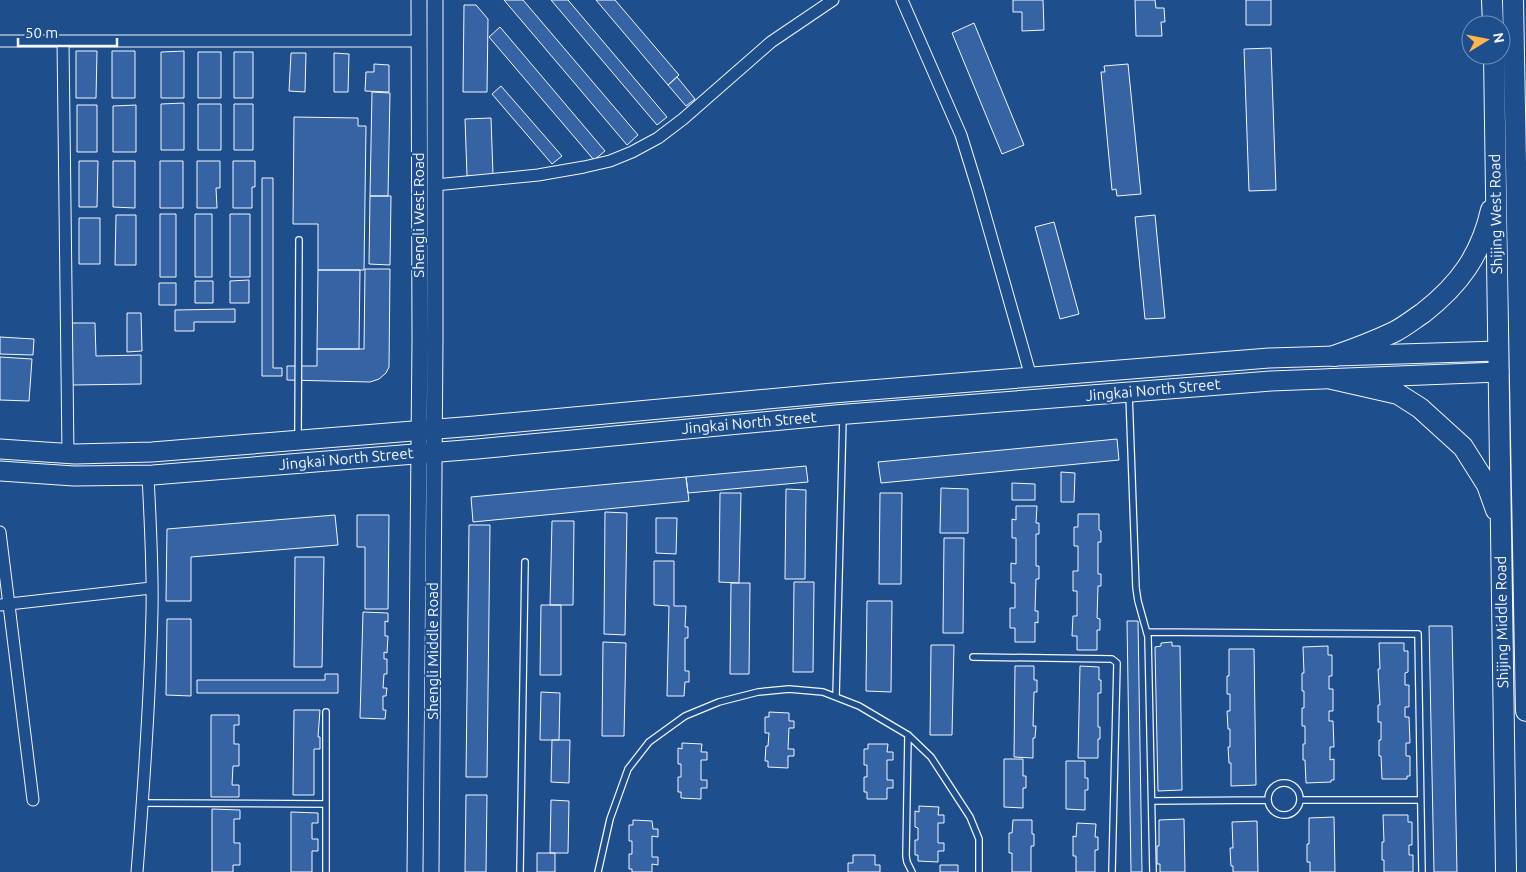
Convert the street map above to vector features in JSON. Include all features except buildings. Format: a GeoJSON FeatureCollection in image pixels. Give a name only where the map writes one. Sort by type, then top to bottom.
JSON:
{"type":"FeatureCollection","features":[{"type":"Feature","properties":{"kind":"highway"},"geometry":{"type":"LineString","coordinates":[[1492,0],[1493,15]]}},
{"type":"Feature","properties":{"kind":"highway","name":"Shijing West Road"},"geometry":{"type":"LineString","coordinates":[[1513,0],[1516,169],[1523,371]]}},
{"type":"Feature","properties":{"kind":"highway","name":"Shijing West Road"},"geometry":{"type":"LineString","coordinates":[[1494,65],[1499,372]]}},
{"type":"Feature","properties":{"kind":"highway"},"geometry":{"type":"LineString","coordinates":[[1516,169],[1526,214]]}},
{"type":"Feature","properties":{"kind":"highway"},"geometry":{"type":"LineString","coordinates":[[1334,356],[1396,331],[1438,301],[1449,290],[1467,268],[1478,247],[1488,221],[1496,188]]}},
{"type":"Feature","properties":{"kind":"highway"},"geometry":{"type":"LineString","coordinates":[[1498,351],[1523,350]]}},
{"type":"Feature","properties":{"kind":"highway"},"geometry":{"type":"LineString","coordinates":[[1499,372],[1523,371]]}},
{"type":"Feature","properties":{"kind":"highway","name":"Shijing Middle Road"},"geometry":{"type":"LineString","coordinates":[[1523,371],[1526,711]]}},
{"type":"Feature","properties":{"kind":"highway","name":"Shijing Middle Road"},"geometry":{"type":"LineString","coordinates":[[1499,372],[1506,872]]}},
{"type":"Feature","properties":{"kind":"highway"},"geometry":{"type":"LineString","coordinates":[[1332,378],[1398,394],[1427,414],[1463,447],[1487,485],[1501,530]]}},
{"type":"Feature","properties":{"kind":"main road","name":"Jingkai North Street"},"geometry":{"type":"LineString","coordinates":[[0,449],[68,454],[152,452],[427,430],[843,392],[1269,358],[1498,351]]}},
{"type":"Feature","properties":{"kind":"main road","name":"Jingkai North Street"},"geometry":{"type":"LineString","coordinates":[[0,471],[74,476],[148,475],[843,415],[1271,381],[1499,372]]}},
{"type":"Feature","properties":{"kind":"street","name":"Shengli West Road"},"geometry":{"type":"LineString","coordinates":[[419,0],[427,430]]}},
{"type":"Feature","properties":{"kind":"street","name":"Shengli West Road"},"geometry":{"type":"LineString","coordinates":[[427,430],[435,185],[435,0]]}},
{"type":"Feature","properties":{"kind":"street"},"geometry":{"type":"LineString","coordinates":[[435,185],[538,175],[610,161],[632,152],[658,138],[771,42],[833,0]]}},
{"type":"Feature","properties":{"kind":"street"},"geometry":{"type":"LineString","coordinates":[[902,0],[961,135],[1031,377]]}},
{"type":"Feature","properties":{"kind":"street"},"geometry":{"type":"LineString","coordinates":[[0,41],[419,41]]}},
{"type":"Feature","properties":{"kind":"street"},"geometry":{"type":"LineString","coordinates":[[62,41],[68,454]]}},
{"type":"Feature","properties":{"kind":"street","name":"Shengli Middle Road"},"geometry":{"type":"LineString","coordinates":[[415,872],[427,430]]}},
{"type":"Feature","properties":{"kind":"street","name":"Shengli Middle Road"},"geometry":{"type":"LineString","coordinates":[[426,452],[431,872]]}},
{"type":"Feature","properties":{"kind":"street"},"geometry":{"type":"LineString","coordinates":[[137,872],[143,803],[151,620],[148,475]]}},
{"type":"Feature","properties":{"kind":"street"},"geometry":{"type":"LineString","coordinates":[[0,532],[4,604],[33,800]]}},
{"type":"Feature","properties":{"kind":"street"},"geometry":{"type":"LineString","coordinates":[[4,604],[151,588]]}},
{"type":"Feature","properties":{"kind":"lane"},"geometry":{"type":"LineString","coordinates":[[298,440],[299,240]]}},
{"type":"Feature","properties":{"kind":"lane"},"geometry":{"type":"LineString","coordinates":[[1128,392],[1136,588],[1147,632],[1153,872]]}},
{"type":"Feature","properties":{"kind":"lane"},"geometry":{"type":"LineString","coordinates":[[836,697],[843,415]]}},
{"type":"Feature","properties":{"kind":"lane"},"geometry":{"type":"LineString","coordinates":[[520,872],[525,562]]}},
{"type":"Feature","properties":{"kind":"lane"},"geometry":{"type":"LineString","coordinates":[[1147,632],[1418,634],[1422,872]]}},
{"type":"Feature","properties":{"kind":"lane"},"geometry":{"type":"LineString","coordinates":[[973,657],[1112,658],[1117,663],[1112,872]]}},
{"type":"Feature","properties":{"kind":"lane"},"geometry":{"type":"LineString","coordinates":[[598,872],[610,819],[628,769],[649,742],[685,716],[719,702],[758,692],[789,689],[823,692],[860,706],[908,735],[931,756],[970,817],[979,839],[979,872]]}},
{"type":"Feature","properties":{"kind":"lane"},"geometry":{"type":"LineString","coordinates":[[326,712],[326,872]]}},
{"type":"Feature","properties":{"kind":"lane"},"geometry":{"type":"LineString","coordinates":[[908,735],[906,856],[912,872]]}},
{"type":"Feature","properties":{"kind":"lane"},"geometry":{"type":"LineString","coordinates":[[1285,782],[1291,784],[1297,788],[1300,794],[1298,807],[1294,812],[1283,815],[1273,811],[1267,800],[1268,793],[1278,783],[1285,782]]}},
{"type":"Feature","properties":{"kind":"lane"},"geometry":{"type":"LineString","coordinates":[[1152,801],[1267,800]]}},
{"type":"Feature","properties":{"kind":"lane"},"geometry":{"type":"LineString","coordinates":[[1300,800],[1420,800]]}},
{"type":"Feature","properties":{"kind":"lane"},"geometry":{"type":"LineString","coordinates":[[143,803],[326,804]]}}]}
